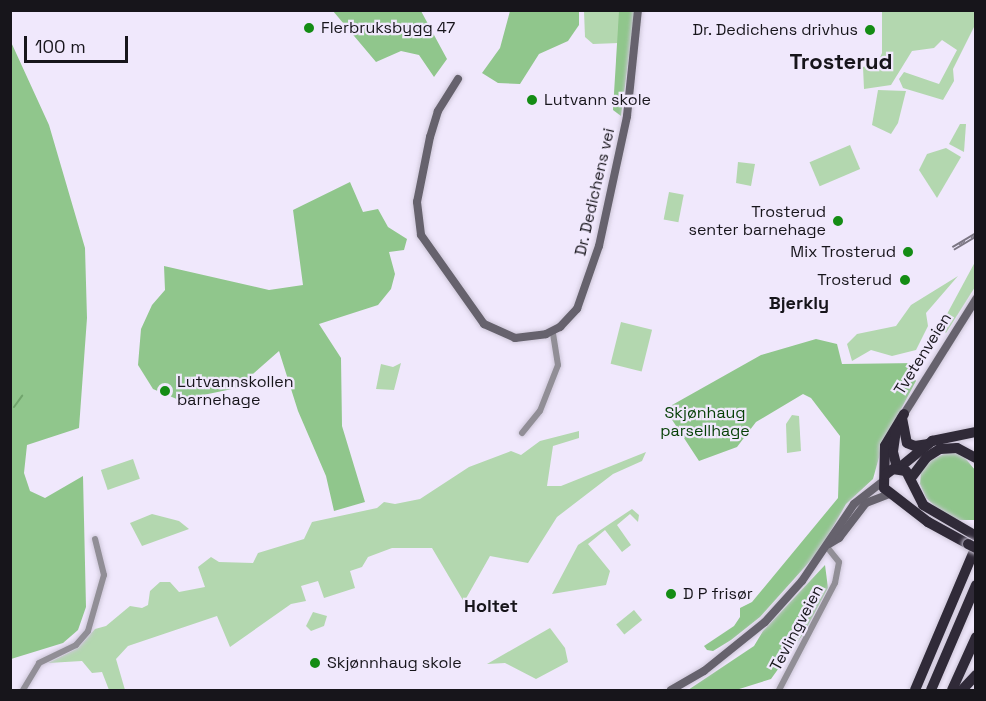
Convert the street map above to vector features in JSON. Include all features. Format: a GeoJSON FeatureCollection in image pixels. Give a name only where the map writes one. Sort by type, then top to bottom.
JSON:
{"type":"FeatureCollection","features":[{"type":"Feature","properties":{"kind":"highway"},"geometry":{"type":"LineString","coordinates":[[901,419],[905,441],[911,445],[957,448],[975,458]]}},
{"type":"Feature","properties":{"kind":"highway","name":"Tvetenveien"},"geometry":{"type":"LineString","coordinates":[[898,468],[893,452],[901,419]]}},
{"type":"Feature","properties":{"kind":"highway","name":"Tvetenveien"},"geometry":{"type":"LineString","coordinates":[[901,419],[885,446],[884,478],[893,495],[928,522],[973,542]]}},
{"type":"Feature","properties":{"kind":"highway"},"geometry":{"type":"LineString","coordinates":[[884,478],[929,447],[975,432]]}},
{"type":"Feature","properties":{"kind":"highway"},"geometry":{"type":"LineString","coordinates":[[893,495],[907,493],[929,447]]}},
{"type":"Feature","properties":{"kind":"highway"},"geometry":{"type":"LineString","coordinates":[[898,468],[911,481],[929,511],[973,542],[915,690]]}},
{"type":"Feature","properties":{"kind":"highway"},"geometry":{"type":"LineString","coordinates":[[931,690],[975,585]]}},
{"type":"Feature","properties":{"kind":"highway"},"geometry":{"type":"LineString","coordinates":[[952,690],[975,637]]}},
{"type":"Feature","properties":{"kind":"highway"},"geometry":{"type":"LineString","coordinates":[[962,690],[975,675]]}},
{"type":"Feature","properties":{"kind":"street","name":"Dr. Dedichens vei"},"geometry":{"type":"LineString","coordinates":[[553,332],[571,317],[582,301],[603,231],[627,116],[638,10]]}},
{"type":"Feature","properties":{"kind":"street"},"geometry":{"type":"LineString","coordinates":[[458,79],[439,108],[430,137],[417,202],[421,235],[484,324],[515,338],[553,332],[558,365],[540,411],[522,433]]}},
{"type":"Feature","properties":{"kind":"street","name":"Tvetenveien"},"geometry":{"type":"LineString","coordinates":[[901,419],[975,299]]}},
{"type":"Feature","properties":{"kind":"street"},"geometry":{"type":"LineString","coordinates":[[671,690],[704,671],[765,622],[828,546],[854,504],[884,478]]}},
{"type":"Feature","properties":{"kind":"street"},"geometry":{"type":"LineString","coordinates":[[828,546],[838,538],[866,503],[893,495]]}},
{"type":"Feature","properties":{"kind":"street"},"geometry":{"type":"LineString","coordinates":[[23,690],[39,663],[76,645],[88,632],[104,575],[95,538]]}},
{"type":"Feature","properties":{"kind":"street","name":"Tevlingveien"},"geometry":{"type":"LineString","coordinates":[[778,690],[836,583],[839,562],[828,546]]}},
{"type":"Feature","properties":{"kind":"green space"},"geometry":{"type":"Polygon","coordinates":[[[333,11],[421,11],[447,59],[434,77],[419,55],[401,51],[376,62],[333,11]]]}},
{"type":"Feature","properties":{"kind":"green space"},"geometry":{"type":"Polygon","coordinates":[[[510,11],[579,11],[579,25],[568,41],[539,54],[520,84],[498,83],[482,73],[500,48],[510,11]]]}},
{"type":"Feature","properties":{"kind":"green space"},"geometry":{"type":"Polygon","coordinates":[[[584,11],[619,11],[619,43],[593,44],[585,37],[584,11]]]}},
{"type":"Feature","properties":{"kind":"green space"},"geometry":{"type":"Polygon","coordinates":[[[619,11],[635,11],[621,116],[613,110],[619,11]]]}},
{"type":"Feature","properties":{"kind":"green space"},"geometry":{"type":"Polygon","coordinates":[[[882,11],[975,11],[975,25],[953,69],[954,81],[943,100],[903,88],[899,79],[904,72],[939,84],[957,50],[942,40],[934,48],[912,51],[891,85],[864,89],[863,67],[878,62],[882,53],[882,11]]]}},
{"type":"Feature","properties":{"kind":"green space"},"geometry":{"type":"Polygon","coordinates":[[[11,42],[49,125],[85,248],[87,318],[79,428],[27,445],[24,473],[30,491],[45,498],[83,476],[86,607],[78,630],[63,643],[11,659],[11,42]]]}},
{"type":"Feature","properties":{"kind":"green space"},"geometry":{"type":"Polygon","coordinates":[[[878,90],[906,91],[898,123],[891,134],[872,125],[878,90]]]}},
{"type":"Feature","properties":{"kind":"green space"},"geometry":{"type":"Polygon","coordinates":[[[960,124],[966,124],[964,152],[949,144],[960,124]]]}},
{"type":"Feature","properties":{"kind":"green space"},"geometry":{"type":"Polygon","coordinates":[[[850,145],[860,169],[820,186],[809,162],[850,145]]]}},
{"type":"Feature","properties":{"kind":"green space"},"geometry":{"type":"Polygon","coordinates":[[[946,148],[961,157],[937,198],[919,170],[927,154],[946,148]]]}},
{"type":"Feature","properties":{"kind":"green space"},"geometry":{"type":"Polygon","coordinates":[[[738,162],[755,164],[751,186],[736,183],[738,162]]]}},
{"type":"Feature","properties":{"kind":"green space"},"geometry":{"type":"Polygon","coordinates":[[[350,182],[363,212],[378,209],[388,227],[407,239],[404,250],[389,252],[395,274],[391,289],[378,305],[319,324],[341,358],[342,426],[365,502],[334,511],[326,476],[298,411],[279,351],[237,388],[179,400],[153,389],[138,365],[141,329],[152,305],[165,290],[164,266],[269,290],[303,285],[293,210],[350,182]]]}},
{"type":"Feature","properties":{"kind":"green space"},"geometry":{"type":"Polygon","coordinates":[[[669,192],[684,195],[678,222],[664,219],[669,192]]]}},
{"type":"Feature","properties":{"kind":"green space"},"geometry":{"type":"Polygon","coordinates":[[[975,262],[975,287],[946,333],[940,327],[975,262]]]}},
{"type":"Feature","properties":{"kind":"green space"},"geometry":{"type":"Polygon","coordinates":[[[958,276],[926,313],[928,326],[916,350],[892,356],[871,350],[852,361],[847,344],[857,334],[896,326],[911,305],[958,276]]]}},
{"type":"Feature","properties":{"kind":"green space"},"geometry":{"type":"Polygon","coordinates":[[[621,322],[652,330],[642,371],[611,364],[621,322]]]}},
{"type":"Feature","properties":{"kind":"green space","name":"Skjønhaug parsellhage"},"geometry":{"type":"Polygon","coordinates":[[[816,339],[837,344],[842,364],[918,363],[913,376],[916,381],[883,443],[873,479],[846,504],[820,550],[760,617],[731,640],[713,651],[707,650],[704,646],[734,626],[740,617],[740,608],[752,602],[838,498],[840,436],[811,398],[803,394],[756,422],[737,447],[699,461],[665,409],[761,355],[816,339]]]}},
{"type":"Feature","properties":{"kind":"green space"},"geometry":{"type":"Polygon","coordinates":[[[401,363],[394,390],[376,389],[381,364],[393,367],[401,363]]]}},
{"type":"Feature","properties":{"kind":"green space"},"geometry":{"type":"Polygon","coordinates":[[[792,415],[799,416],[801,451],[787,453],[786,424],[792,415]]]}},
{"type":"Feature","properties":{"kind":"green space"},"geometry":{"type":"Polygon","coordinates":[[[579,431],[579,438],[553,446],[547,486],[561,486],[646,452],[642,461],[613,474],[557,517],[528,563],[490,556],[464,602],[432,548],[392,548],[368,557],[362,567],[350,571],[355,588],[324,598],[318,581],[301,586],[306,601],[291,604],[230,647],[217,616],[128,646],[116,659],[125,690],[109,690],[102,672],[92,673],[82,661],[48,663],[78,648],[95,629],[106,626],[130,606],[142,608],[148,605],[150,591],[160,582],[170,582],[179,592],[205,587],[198,567],[211,557],[219,562],[253,563],[258,553],[304,539],[312,522],[377,508],[384,502],[395,504],[420,499],[469,467],[511,451],[521,455],[540,441],[579,431]]]}},
{"type":"Feature","properties":{"kind":"green space"},"geometry":{"type":"Polygon","coordinates":[[[948,452],[961,453],[975,470],[975,520],[957,520],[937,508],[926,498],[920,484],[921,472],[929,461],[948,452]]]}},
{"type":"Feature","properties":{"kind":"green space"},"geometry":{"type":"Polygon","coordinates":[[[133,459],[140,479],[108,490],[101,470],[133,459]]]}},
{"type":"Feature","properties":{"kind":"green space"},"geometry":{"type":"Polygon","coordinates":[[[632,509],[639,515],[638,522],[630,514],[617,525],[631,545],[622,552],[605,530],[588,544],[610,571],[606,585],[552,594],[578,545],[632,509]]]}},
{"type":"Feature","properties":{"kind":"green space"},"geometry":{"type":"Polygon","coordinates":[[[152,514],[179,521],[189,529],[142,546],[130,523],[152,514]]]}},
{"type":"Feature","properties":{"kind":"green space"},"geometry":{"type":"Polygon","coordinates":[[[825,565],[828,588],[804,633],[771,679],[736,690],[688,690],[754,646],[763,631],[825,565]]]}},
{"type":"Feature","properties":{"kind":"green space"},"geometry":{"type":"Polygon","coordinates":[[[634,610],[642,620],[624,635],[616,624],[634,610]]]}},
{"type":"Feature","properties":{"kind":"green space"},"geometry":{"type":"Polygon","coordinates":[[[313,612],[327,616],[324,626],[311,631],[306,626],[313,612]]]}},
{"type":"Feature","properties":{"kind":"green space"},"geometry":{"type":"Polygon","coordinates":[[[550,628],[565,648],[568,662],[536,679],[505,663],[487,664],[550,628]]]}},
{"type":"Feature","properties":{"kind":"waterway"},"geometry":{"type":"LineString","coordinates":[[14,407],[22,396]]}},
{"type":"Feature","properties":{"kind":"railway"},"geometry":{"type":"LineString","coordinates":[[953,248],[976,234]]}},
{"type":"Feature","properties":{"kind":"place","name":"Flerbruksbygg 47"},"geometry":{"type":"Point","coordinates":[309,28]}},
{"type":"Feature","properties":{"kind":"place","name":"Dr. Dedichens drivhus"},"geometry":{"type":"Point","coordinates":[870,30]}},
{"type":"Feature","properties":{"kind":"place","name":"Lutvann skole"},"geometry":{"type":"Point","coordinates":[532,100]}},
{"type":"Feature","properties":{"kind":"place","name":"Trosterud senter barnehage"},"geometry":{"type":"Point","coordinates":[838,221]}},
{"type":"Feature","properties":{"kind":"place","name":"Mix Trosterud"},"geometry":{"type":"Point","coordinates":[908,252]}},
{"type":"Feature","properties":{"kind":"place","name":"Trosterud"},"geometry":{"type":"Point","coordinates":[905,280]}},
{"type":"Feature","properties":{"kind":"place","name":"Lutvannskollen barnehage"},"geometry":{"type":"Point","coordinates":[165,391]}},
{"type":"Feature","properties":{"kind":"place","name":"D P frisør"},"geometry":{"type":"Point","coordinates":[671,594]}},
{"type":"Feature","properties":{"kind":"place","name":"Skjønnhaug skole"},"geometry":{"type":"Point","coordinates":[315,663]}},
{"type":"Feature","properties":{"kind":"district","name":"Trosterud"},"geometry":{"type":"Point","coordinates":[841,62]}},
{"type":"Feature","properties":{"kind":"district","name":"Bjerkly"},"geometry":{"type":"Point","coordinates":[799,303]}},
{"type":"Feature","properties":{"kind":"district","name":"Holtet"},"geometry":{"type":"Point","coordinates":[491,606]}}]}
